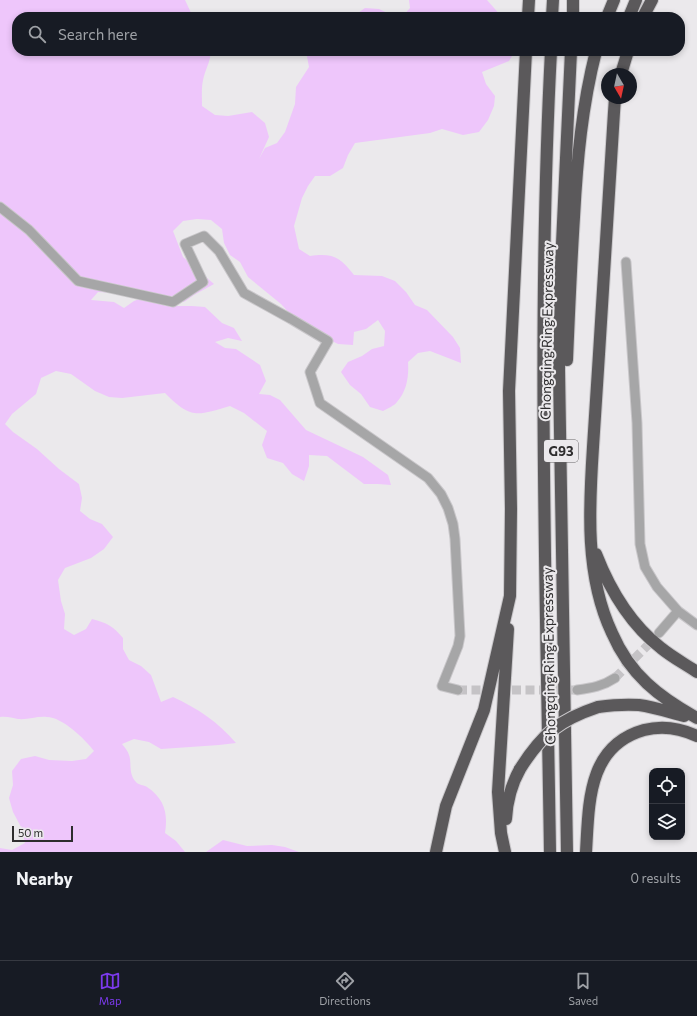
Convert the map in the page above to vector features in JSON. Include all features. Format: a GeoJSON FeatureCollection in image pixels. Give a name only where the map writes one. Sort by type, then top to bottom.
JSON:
{"type":"FeatureCollection","features":[{"type":"Feature","properties":{"kind":"highway"},"geometry":{"type":"LineString","coordinates":[[528,12],[529,0]]}},
{"type":"Feature","properties":{"kind":"highway"},"geometry":{"type":"LineString","coordinates":[[552,12],[553,0]]}},
{"type":"Feature","properties":{"kind":"highway"},"geometry":{"type":"LineString","coordinates":[[572,12],[573,0]]}},
{"type":"Feature","properties":{"kind":"highway"},"geometry":{"type":"LineString","coordinates":[[610,12],[614,0]]}},
{"type":"Feature","properties":{"kind":"highway"},"geometry":{"type":"LineString","coordinates":[[631,12],[636,0]]}},
{"type":"Feature","properties":{"kind":"highway"},"geometry":{"type":"LineString","coordinates":[[646,12],[652,0]]}},
{"type":"Feature","properties":{"kind":"highway"},"geometry":{"type":"LineString","coordinates":[[506,852],[501,826],[498,792],[510,596],[511,509],[509,391],[526,56]]}},
{"type":"Feature","properties":{"kind":"highway","name":"Chongqing Ring Expressway"},"geometry":{"type":"LineString","coordinates":[[550,852],[545,553],[543,286],[547,119],[551,56]]}},
{"type":"Feature","properties":{"kind":"highway","name":"Chongqing Ring Expressway"},"geometry":{"type":"LineString","coordinates":[[567,852],[559,370],[560,287],[571,56]]}},
{"type":"Feature","properties":{"kind":"highway"},"geometry":{"type":"LineString","coordinates":[[560,432],[567,371],[569,286],[577,160],[586,94],[595,56]]}},
{"type":"Feature","properties":{"kind":"highway"},"geometry":{"type":"LineString","coordinates":[[618,68],[619,56]]}},
{"type":"Feature","properties":{"kind":"highway"},"geometry":{"type":"LineString","coordinates":[[623,68],[626,56]]}},
{"type":"Feature","properties":{"kind":"highway"},"geometry":{"type":"LineString","coordinates":[[615,104],[590,498],[592,542],[597,590],[606,620],[621,652],[633,669],[654,690],[673,705],[697,719]]}},
{"type":"Feature","properties":{"kind":"highway"},"geometry":{"type":"LineString","coordinates":[[592,542],[608,582],[639,627],[661,648],[697,672]]}},
{"type":"Feature","properties":{"kind":"highway"},"geometry":{"type":"LineString","coordinates":[[436,852],[446,806],[484,710],[510,596]]}},
{"type":"Feature","properties":{"kind":"highway"},"geometry":{"type":"LineString","coordinates":[[506,852],[505,832],[508,796],[512,783],[530,753],[542,739],[556,727],[569,718],[598,707],[618,705],[638,705],[697,719]]}},
{"type":"Feature","properties":{"kind":"highway"},"geometry":{"type":"LineString","coordinates":[[586,852],[589,801],[593,783],[599,767],[607,753],[620,741],[634,733],[652,728],[669,727],[686,731],[697,736]]}},
{"type":"Feature","properties":{"kind":"street"},"geometry":{"type":"LineString","coordinates":[[0,207],[29,230],[78,281],[173,302],[203,282],[185,244],[204,236],[219,251],[244,293],[328,341],[310,372],[320,403],[428,478],[441,494],[448,508],[455,539],[460,636],[458,646],[442,686],[458,690]]}},
{"type":"Feature","properties":{"kind":"street"},"geometry":{"type":"LineString","coordinates":[[626,262],[637,423],[640,544],[645,567],[656,587],[678,611],[697,625]]}},
{"type":"Feature","properties":{"kind":"street"},"geometry":{"type":"LineString","coordinates":[[659,633],[678,611]]}},
{"type":"Feature","properties":{"kind":"street"},"geometry":{"type":"LineString","coordinates":[[577,690],[605,684],[615,678]]}},
{"type":"Feature","properties":{"kind":"shaded area"},"geometry":{"type":"Polygon","coordinates":[[[0,0],[185,0],[191,12],[12,12],[12,56],[210,56],[202,84],[202,106],[215,115],[228,116],[252,112],[265,123],[269,137],[259,159],[265,148],[277,143],[285,132],[295,104],[296,87],[309,67],[307,56],[512,56],[509,61],[482,72],[486,84],[495,96],[494,106],[488,120],[479,132],[463,135],[442,129],[430,133],[355,143],[343,168],[330,176],[315,176],[302,198],[294,226],[299,249],[310,256],[325,255],[340,260],[354,275],[382,276],[395,281],[406,292],[415,305],[427,310],[453,337],[460,348],[461,363],[430,351],[418,353],[408,362],[407,383],[397,402],[393,406],[383,411],[370,407],[361,394],[350,385],[341,372],[348,362],[362,356],[372,349],[384,346],[385,331],[378,320],[366,329],[354,332],[353,345],[338,344],[301,326],[281,304],[248,277],[240,262],[230,255],[224,243],[222,229],[211,220],[197,219],[183,221],[173,231],[183,257],[214,284],[184,302],[152,297],[157,299],[165,306],[205,307],[222,323],[234,328],[242,341],[228,338],[215,342],[225,348],[236,349],[260,365],[266,381],[259,394],[270,395],[280,400],[306,430],[363,457],[388,475],[391,485],[364,484],[327,456],[309,455],[309,466],[304,481],[292,474],[283,463],[267,458],[262,445],[267,431],[244,413],[230,406],[209,412],[194,413],[181,407],[165,393],[122,398],[109,397],[95,391],[71,374],[56,371],[41,378],[36,394],[12,414],[5,424],[79,484],[82,498],[80,511],[90,519],[102,524],[113,537],[104,549],[91,558],[65,568],[58,580],[61,601],[65,614],[64,629],[74,635],[86,629],[92,619],[109,626],[123,638],[123,649],[129,660],[141,666],[151,675],[161,702],[173,697],[190,706],[207,716],[222,728],[236,743],[161,749],[149,742],[134,739],[122,744],[129,754],[131,772],[134,779],[137,783],[147,787],[153,792],[164,807],[166,819],[165,833],[176,841],[185,852],[0,852],[0,848],[12,850],[25,843],[21,827],[13,812],[9,798],[13,785],[12,771],[21,759],[35,756],[49,760],[72,761],[86,759],[94,751],[73,730],[53,718],[43,717],[18,719],[0,717],[0,0]],[[98,292],[91,300],[114,302],[124,308],[134,301],[145,297],[98,292]]]}},
{"type":"Feature","properties":{"kind":"shaded area"},"geometry":{"type":"Polygon","coordinates":[[[409,0],[487,0],[498,12],[406,12],[410,8],[409,0]]]}},
{"type":"Feature","properties":{"kind":"shaded area"},"geometry":{"type":"Polygon","coordinates":[[[365,8],[379,9],[385,12],[359,12],[365,8]]]}},
{"type":"Feature","properties":{"kind":"shaded area"},"geometry":{"type":"Polygon","coordinates":[[[223,840],[247,846],[272,845],[285,847],[299,852],[206,852],[223,840]]]}},
{"type":"Feature","properties":{"kind":"tunnel"},"geometry":{"type":"LineString","coordinates":[[615,678],[657,636]]}},
{"type":"Feature","properties":{"kind":"tunnel"},"geometry":{"type":"LineString","coordinates":[[458,690],[577,690]]}}]}
